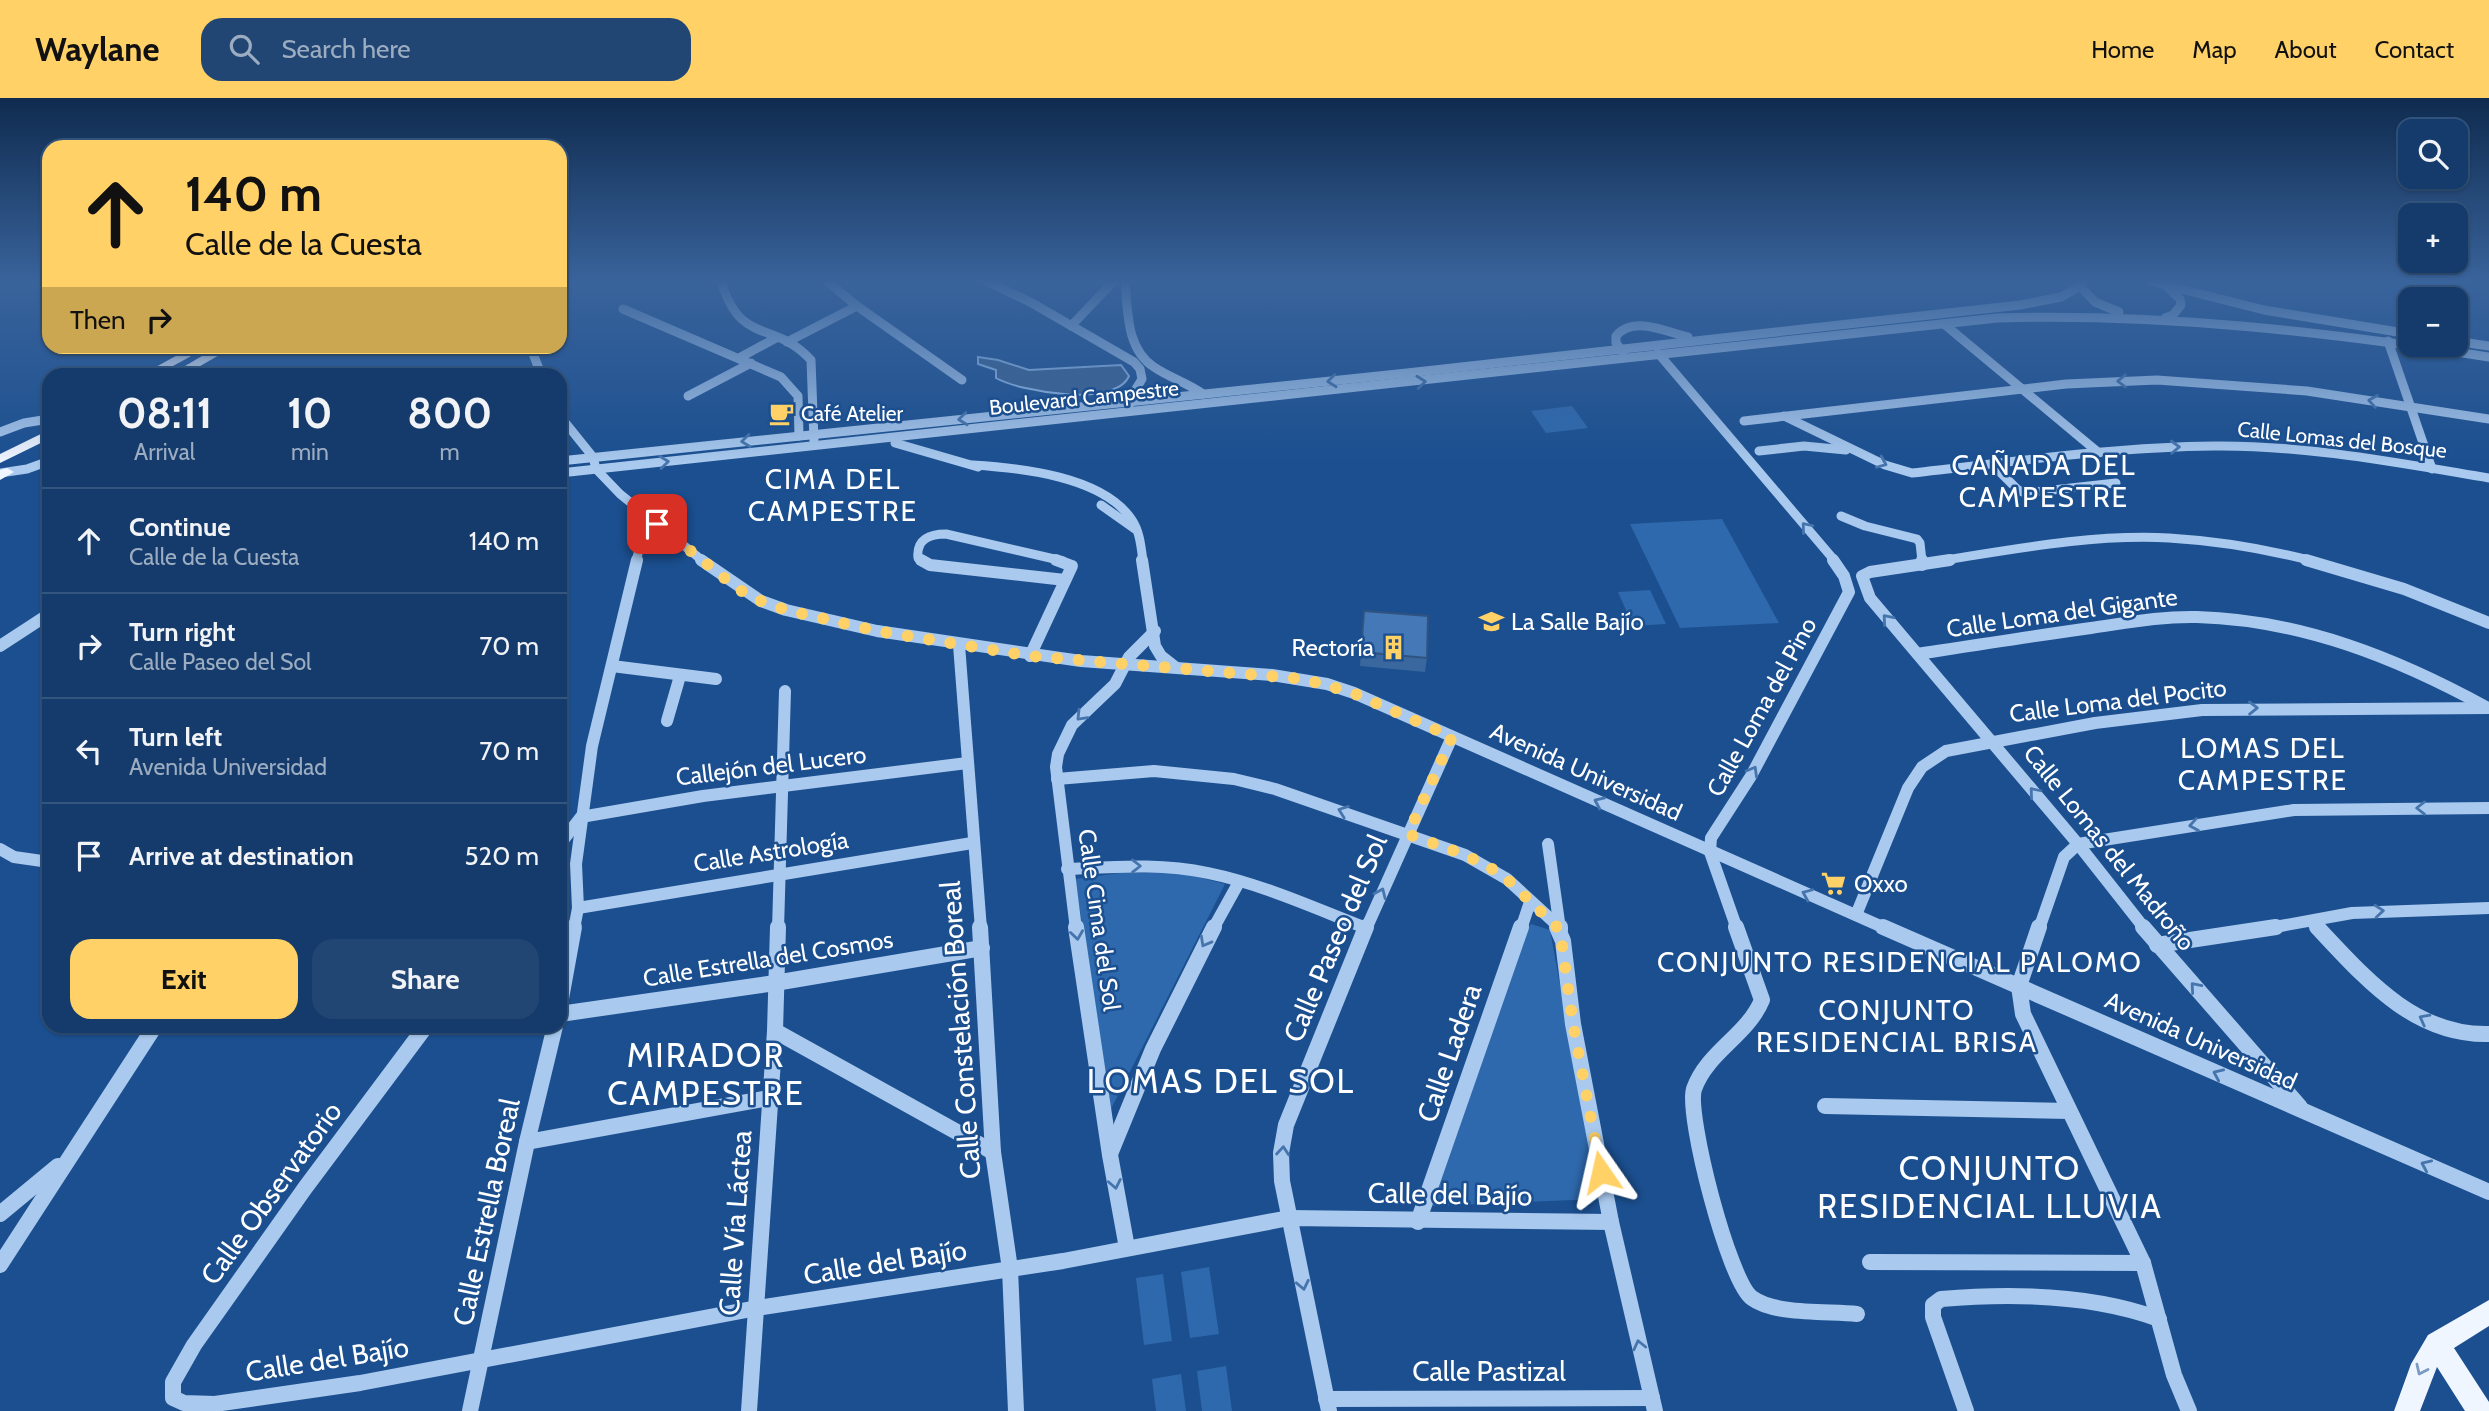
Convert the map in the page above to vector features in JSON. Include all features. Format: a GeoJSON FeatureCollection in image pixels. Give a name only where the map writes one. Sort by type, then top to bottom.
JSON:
{"type":"FeatureCollection","features":[{"type":"Feature","properties":{"kind":"main road"},"geometry":{"type":"LineString","coordinates":[[161,368],[188,354]]}},
{"type":"Feature","properties":{"kind":"main road"},"geometry":{"type":"LineString","coordinates":[[174,368],[201,354]]}},
{"type":"Feature","properties":{"kind":"main road"},"geometry":{"type":"LineString","coordinates":[[187,368],[214,354]]}},
{"type":"Feature","properties":{"kind":"main road"},"geometry":{"type":"LineString","coordinates":[[198,368],[224,354]]}},
{"type":"Feature","properties":{"kind":"main road"},"geometry":{"type":"LineString","coordinates":[[0,459],[42,437]]}},
{"type":"Feature","properties":{"kind":"main road"},"geometry":{"type":"LineString","coordinates":[[2,472],[42,445]]}},
{"type":"Feature","properties":{"kind":"main road"},"geometry":{"type":"LineString","coordinates":[[2407,1411],[2419,1368],[2437,1344],[2489,1312]]}},
{"type":"Feature","properties":{"kind":"main road"},"geometry":{"type":"LineString","coordinates":[[2437,1344],[2480,1411]]}},
{"type":"Feature","properties":{"kind":"street"},"geometry":{"type":"LineString","coordinates":[[702,342],[791,383],[800,397],[799,436]]}},
{"type":"Feature","properties":{"kind":"street"},"geometry":{"type":"LineString","coordinates":[[739,358],[768,342]]}},
{"type":"Feature","properties":{"kind":"street"},"geometry":{"type":"LineString","coordinates":[[787,342],[807,354],[811,360],[814,377],[814,446]]}},
{"type":"Feature","properties":{"kind":"street"},"geometry":{"type":"LineString","coordinates":[[908,342],[962,380]]}},
{"type":"Feature","properties":{"kind":"street"},"geometry":{"type":"LineString","coordinates":[[1100,342],[1134,362],[1142,373],[1140,386],[1129,408]]}},
{"type":"Feature","properties":{"kind":"street"},"geometry":{"type":"LineString","coordinates":[[1107,346],[1121,342]]}},
{"type":"Feature","properties":{"kind":"street"},"geometry":{"type":"LineString","coordinates":[[1134,342],[1139,356],[1146,363],[1203,393],[1207,404]]}},
{"type":"Feature","properties":{"kind":"street"},"geometry":{"type":"LineString","coordinates":[[1616,342],[1630,360]]}},
{"type":"Feature","properties":{"kind":"street","name":"Boulevard Campestre"},"geometry":{"type":"LineString","coordinates":[[567,472],[899,438],[1129,408],[1203,393],[1673,342]]}},
{"type":"Feature","properties":{"kind":"street","name":"Boulevard Campestre"},"geometry":{"type":"LineString","coordinates":[[567,460],[880,428],[1207,404],[1782,342]]}},
{"type":"Feature","properties":{"kind":"street"},"geometry":{"type":"LineString","coordinates":[[1966,342],[2099,453]]}},
{"type":"Feature","properties":{"kind":"street"},"geometry":{"type":"LineString","coordinates":[[2388,342],[2432,469]]}},
{"type":"Feature","properties":{"kind":"street","name":"Boulevard Campestre"},"geometry":{"type":"LineString","coordinates":[[2396,342],[2489,357]]}},
{"type":"Feature","properties":{"kind":"street"},"geometry":{"type":"LineString","coordinates":[[2468,343],[2489,346]]}},
{"type":"Feature","properties":{"kind":"street"},"geometry":{"type":"LineString","coordinates":[[1651,345],[1660,356]]}},
{"type":"Feature","properties":{"kind":"street","name":"Calle Loma del Pino"},"geometry":{"type":"LineString","coordinates":[[1660,356],[1838,565],[1849,592],[1751,776],[1711,838],[1710,852]]}},
{"type":"Feature","properties":{"kind":"street"},"geometry":{"type":"LineString","coordinates":[[688,396],[751,363]]}},
{"type":"Feature","properties":{"kind":"street"},"geometry":{"type":"LineString","coordinates":[[791,383],[814,377]]}},
{"type":"Feature","properties":{"kind":"street"},"geometry":{"type":"LineString","coordinates":[[1744,421],[2105,381],[2206,382],[2306,391],[2489,419]]}},
{"type":"Feature","properties":{"kind":"street","name":"Calle Lomas del Bosque"},"geometry":{"type":"LineString","coordinates":[[1784,416],[1885,465],[1912,473],[2099,453],[2214,446],[2265,448],[2374,459],[2489,478]]}},
{"type":"Feature","properties":{"kind":"street"},"geometry":{"type":"LineString","coordinates":[[1,430],[42,421]]}},
{"type":"Feature","properties":{"kind":"street"},"geometry":{"type":"LineString","coordinates":[[567,425],[593,457],[596,469]]}},
{"type":"Feature","properties":{"kind":"street"},"geometry":{"type":"LineString","coordinates":[[880,428],[909,446]]}},
{"type":"Feature","properties":{"kind":"street"},"geometry":{"type":"LineString","coordinates":[[877,440],[1058,486],[1082,495],[1136,530],[1141,545],[1155,646],[1161,656],[1175,667]]}},
{"type":"Feature","properties":{"kind":"street"},"geometry":{"type":"LineString","coordinates":[[1759,451],[1804,446],[1854,450]]}},
{"type":"Feature","properties":{"kind":"street"},"geometry":{"type":"LineString","coordinates":[[2,472],[42,464]]}},
{"type":"Feature","properties":{"kind":"street"},"geometry":{"type":"LineString","coordinates":[[1994,466],[2025,493],[2116,482]]}},
{"type":"Feature","properties":{"kind":"street","name":"Avenida Universidad"},"geometry":{"type":"LineString","coordinates":[[596,469],[639,510],[738,589],[761,601],[864,628],[1030,656],[1272,675],[1327,684],[1378,703],[1710,852],[2489,1192]]}},
{"type":"Feature","properties":{"kind":"street"},"geometry":{"type":"LineString","coordinates":[[567,967],[578,908],[576,864],[592,746],[639,550],[639,510]]}},
{"type":"Feature","properties":{"kind":"street"},"geometry":{"type":"LineString","coordinates":[[1841,516],[1866,526],[1917,539],[1920,542],[1922,565],[2125,538],[2211,543],[2318,563],[2383,583],[2489,624]]}},
{"type":"Feature","properties":{"kind":"street"},"geometry":{"type":"LineString","coordinates":[[1030,656],[1072,566],[1069,561],[953,534],[927,537],[916,551],[918,558],[930,565],[1065,580]]}},
{"type":"Feature","properties":{"kind":"street"},"geometry":{"type":"LineString","coordinates":[[639,550],[674,537]]}},
{"type":"Feature","properties":{"kind":"street","name":"Calle Lomas del Madroño"},"geometry":{"type":"LineString","coordinates":[[1922,565],[1870,572],[1862,576],[1870,598],[2078,844],[2157,944],[2304,1111]]}},
{"type":"Feature","properties":{"kind":"street","name":"Calle Loma del Gigante"},"geometry":{"type":"LineString","coordinates":[[1918,654],[2169,617],[2223,618],[2286,627],[2386,656],[2442,681],[2489,708]]}},
{"type":"Feature","properties":{"kind":"street"},"geometry":{"type":"LineString","coordinates":[[0,646],[42,619]]}},
{"type":"Feature","properties":{"kind":"street","name":"Calle Cima del Sol"},"geometry":{"type":"LineString","coordinates":[[1127,1248],[1110,1155],[1068,869],[1057,779],[1058,754],[1072,725],[1115,684],[1138,647],[1155,631]]}},
{"type":"Feature","properties":{"kind":"street","name":"Calle Constelación Boreal"},"geometry":{"type":"LineString","coordinates":[[959,645],[982,948],[993,1152],[1010,1269],[1016,1411]]}},
{"type":"Feature","properties":{"kind":"street"},"geometry":{"type":"LineString","coordinates":[[612,666],[716,679]]}},
{"type":"Feature","properties":{"kind":"street"},"geometry":{"type":"LineString","coordinates":[[667,721],[680,676]]}},
{"type":"Feature","properties":{"kind":"street"},"geometry":{"type":"LineString","coordinates":[[783,787],[785,691]]}},
{"type":"Feature","properties":{"kind":"street","name":"Calle Loma del Pocito"},"geometry":{"type":"LineString","coordinates":[[1856,915],[1909,788],[1922,767],[1946,751],[1991,741],[2202,709],[2489,708]]}},
{"type":"Feature","properties":{"kind":"street","name":"Calle Paseo del Sol"},"geometry":{"type":"LineString","coordinates":[[1328,1405],[1282,1181],[1281,1153],[1286,1125],[1366,928],[1452,737]]}},
{"type":"Feature","properties":{"kind":"street","name":"Callejón del Lucero"},"geometry":{"type":"LineString","coordinates":[[581,817],[703,796],[967,763]]}},
{"type":"Feature","properties":{"kind":"street"},"geometry":{"type":"LineString","coordinates":[[1057,779],[1154,771],[1234,779],[1275,789],[1465,855],[1507,879],[1560,930]]}},
{"type":"Feature","properties":{"kind":"street","name":"Calle Vía Láctea"},"geometry":{"type":"LineString","coordinates":[[749,1411],[775,1031],[783,787]]}},
{"type":"Feature","properties":{"kind":"street"},"geometry":{"type":"LineString","coordinates":[[2189,1411],[2167,1359],[2155,1295],[2143,1264],[2023,1014],[2019,986],[2064,857],[2078,844],[2294,810],[2489,808]]}},
{"type":"Feature","properties":{"kind":"street"},"geometry":{"type":"LineString","coordinates":[[567,835],[581,817]]}},
{"type":"Feature","properties":{"kind":"street","name":"Calle Astrología"},"geometry":{"type":"LineString","coordinates":[[578,908],[972,843]]}},
{"type":"Feature","properties":{"kind":"street"},"geometry":{"type":"LineString","coordinates":[[1548,844],[1573,1024],[1611,1222],[1653,1405]]}},
{"type":"Feature","properties":{"kind":"street"},"geometry":{"type":"LineString","coordinates":[[0,849],[14,858],[42,861]]}},
{"type":"Feature","properties":{"kind":"street"},"geometry":{"type":"LineString","coordinates":[[1710,852],[1762,1000],[1755,1016],[1701,1072],[1693,1093],[1692,1111],[1696,1136],[1736,1275],[1745,1293],[1756,1301],[1777,1306],[1857,1314]]}},
{"type":"Feature","properties":{"kind":"street"},"geometry":{"type":"LineString","coordinates":[[1068,869],[1155,866],[1188,869],[1238,882],[1366,928]]}},
{"type":"Feature","properties":{"kind":"street"},"geometry":{"type":"LineString","coordinates":[[1110,1155],[1154,1046],[1202,946],[1238,882]]}},
{"type":"Feature","properties":{"kind":"street","name":"Calle Ladera"},"geometry":{"type":"LineString","coordinates":[[1418,1222],[1530,902]]}},
{"type":"Feature","properties":{"kind":"street"},"geometry":{"type":"LineString","coordinates":[[2157,944],[2374,911],[2489,908]]}},
{"type":"Feature","properties":{"kind":"street"},"geometry":{"type":"LineString","coordinates":[[2312,922],[2376,988],[2398,1005],[2431,1023],[2457,1033],[2489,1034]]}},
{"type":"Feature","properties":{"kind":"street","name":"Calle Estrella del Cosmos"},"geometry":{"type":"LineString","coordinates":[[567,1013],[775,983],[982,948]]}},
{"type":"Feature","properties":{"kind":"street"},"geometry":{"type":"LineString","coordinates":[[775,1031],[993,1152]]}},
{"type":"Feature","properties":{"kind":"street"},"geometry":{"type":"LineString","coordinates":[[2,1263],[66,1159],[150,1033]]}},
{"type":"Feature","properties":{"kind":"street","name":"Calle Observatorio"},"geometry":{"type":"LineString","coordinates":[[173,1398],[173,1382],[194,1345],[305,1188],[421,1033]]}},
{"type":"Feature","properties":{"kind":"street","name":"Calle Estrella Boreal"},"geometry":{"type":"LineString","coordinates":[[470,1411],[527,1142],[553,1033]]}},
{"type":"Feature","properties":{"kind":"street"},"geometry":{"type":"LineString","coordinates":[[527,1142],[769,1098]]}},
{"type":"Feature","properties":{"kind":"street"},"geometry":{"type":"LineString","coordinates":[[1825,1106],[2069,1111]]}},
{"type":"Feature","properties":{"kind":"street"},"geometry":{"type":"LineString","coordinates":[[0,1214],[66,1159]]}},
{"type":"Feature","properties":{"kind":"street","name":"Calle del Bajío"},"geometry":{"type":"LineString","coordinates":[[173,1398],[184,1403],[215,1404],[360,1383],[757,1308],[1010,1269],[1289,1218],[1418,1222],[1611,1222]]}},
{"type":"Feature","properties":{"kind":"street"},"geometry":{"type":"LineString","coordinates":[[1870,1262],[2143,1264]]}},
{"type":"Feature","properties":{"kind":"street"},"geometry":{"type":"LineString","coordinates":[[1966,1411],[1933,1317],[1933,1305],[1937,1301],[1954,1298],[2096,1301],[2127,1307],[2159,1318]]}},
{"type":"Feature","properties":{"kind":"street","name":"Calle Pastizal"},"geometry":{"type":"LineString","coordinates":[[1328,1405],[1653,1405]]}},
{"type":"Feature","properties":{"kind":"shaded area"},"geometry":{"type":"Polygon","coordinates":[[[978,357],[1029,370],[1121,365],[1129,376],[1120,386],[1106,392],[1045,392],[996,378],[996,370],[978,364],[978,357]]]}},
{"type":"Feature","properties":{"kind":"shaded area"},"geometry":{"type":"Polygon","coordinates":[[[1572,406],[1588,428],[1546,433],[1531,411],[1572,406]]]}},
{"type":"Feature","properties":{"kind":"shaded area"},"geometry":{"type":"Polygon","coordinates":[[[1722,519],[1779,623],[1680,628],[1630,524],[1722,519]]]}},
{"type":"Feature","properties":{"kind":"shaded area"},"geometry":{"type":"Polygon","coordinates":[[[1650,590],[1666,624],[1633,626],[1618,592],[1650,590]]]}},
{"type":"Feature","properties":{"kind":"shaded area"},"geometry":{"type":"Polygon","coordinates":[[[1120,873],[1182,873],[1225,884],[1111,1109],[1075,879],[1120,873]]]}},
{"type":"Feature","properties":{"kind":"shaded area"},"geometry":{"type":"Polygon","coordinates":[[[1531,924],[1550,930],[1599,1199],[1430,1206],[1527,928],[1531,924]]]}},
{"type":"Feature","properties":{"kind":"shaded area"},"geometry":{"type":"Polygon","coordinates":[[[1209,1267],[1219,1334],[1190,1338],[1181,1272],[1209,1267]]]}},
{"type":"Feature","properties":{"kind":"shaded area"},"geometry":{"type":"Polygon","coordinates":[[[1163,1274],[1172,1341],[1144,1345],[1136,1278],[1163,1274]]]}},
{"type":"Feature","properties":{"kind":"shaded area"},"geometry":{"type":"Polygon","coordinates":[[[1226,1366],[1232,1411],[1202,1411],[1197,1371],[1226,1366]]]}},
{"type":"Feature","properties":{"kind":"shaded area"},"geometry":{"type":"Polygon","coordinates":[[[1181,1374],[1186,1411],[1156,1411],[1152,1379],[1181,1374]]]}},
{"type":"Feature","properties":{"kind":"building","name":"Rectoría"},"geometry":{"type":"Polygon","coordinates":[[[1364,611],[1428,616],[1427,658],[1361,652],[1364,611]]]}},
{"type":"Feature","properties":{"kind":"place","name":"Café Atelier"},"geometry":{"type":"Point","coordinates":[781,414]}},
{"type":"Feature","properties":{"kind":"place","name":"La Salle Bajío"},"geometry":{"type":"Point","coordinates":[1491,622]}},
{"type":"Feature","properties":{"kind":"place","name":"Rectoría"},"geometry":{"type":"Point","coordinates":[1394,648]}},
{"type":"Feature","properties":{"kind":"place","name":"Oxxo"},"geometry":{"type":"Point","coordinates":[1834,884]}},
{"type":"Feature","properties":{"kind":"district","name":"CAÑADA DEL CAMPESTRE"},"geometry":{"type":"Point","coordinates":[2044,481]}},
{"type":"Feature","properties":{"kind":"district","name":"CIMA DEL CAMPESTRE"},"geometry":{"type":"Point","coordinates":[833,495]}},
{"type":"Feature","properties":{"kind":"district","name":"LOMAS DEL CAMPESTRE"},"geometry":{"type":"Point","coordinates":[2263,764]}},
{"type":"Feature","properties":{"kind":"district","name":"CONJUNTO RESIDENCIAL PALOMO"},"geometry":{"type":"Point","coordinates":[1900,962]}},
{"type":"Feature","properties":{"kind":"district","name":"CONJUNTO RESIDENCIAL BRISA"},"geometry":{"type":"Point","coordinates":[1897,1026]}},
{"type":"Feature","properties":{"kind":"district","name":"MIRADOR CAMPESTRE"},"geometry":{"type":"Point","coordinates":[706,1074]}},
{"type":"Feature","properties":{"kind":"district","name":"LOMAS DEL SOL"},"geometry":{"type":"Point","coordinates":[1221,1081]}},
{"type":"Feature","properties":{"kind":"district","name":"CONJUNTO RESIDENCIAL LLUVIA"},"geometry":{"type":"Point","coordinates":[1990,1187]}},
{"type":"Feature","properties":{"kind":"route"},"geometry":{"type":"LineString","coordinates":[[657,524],[738,589],[786,610],[877,631],[1030,656],[1235,671],[1304,679],[1353,693],[1452,737],[1408,834],[1489,867],[1507,879],[1560,930],[1573,1024],[1601,1172]]}}]}
